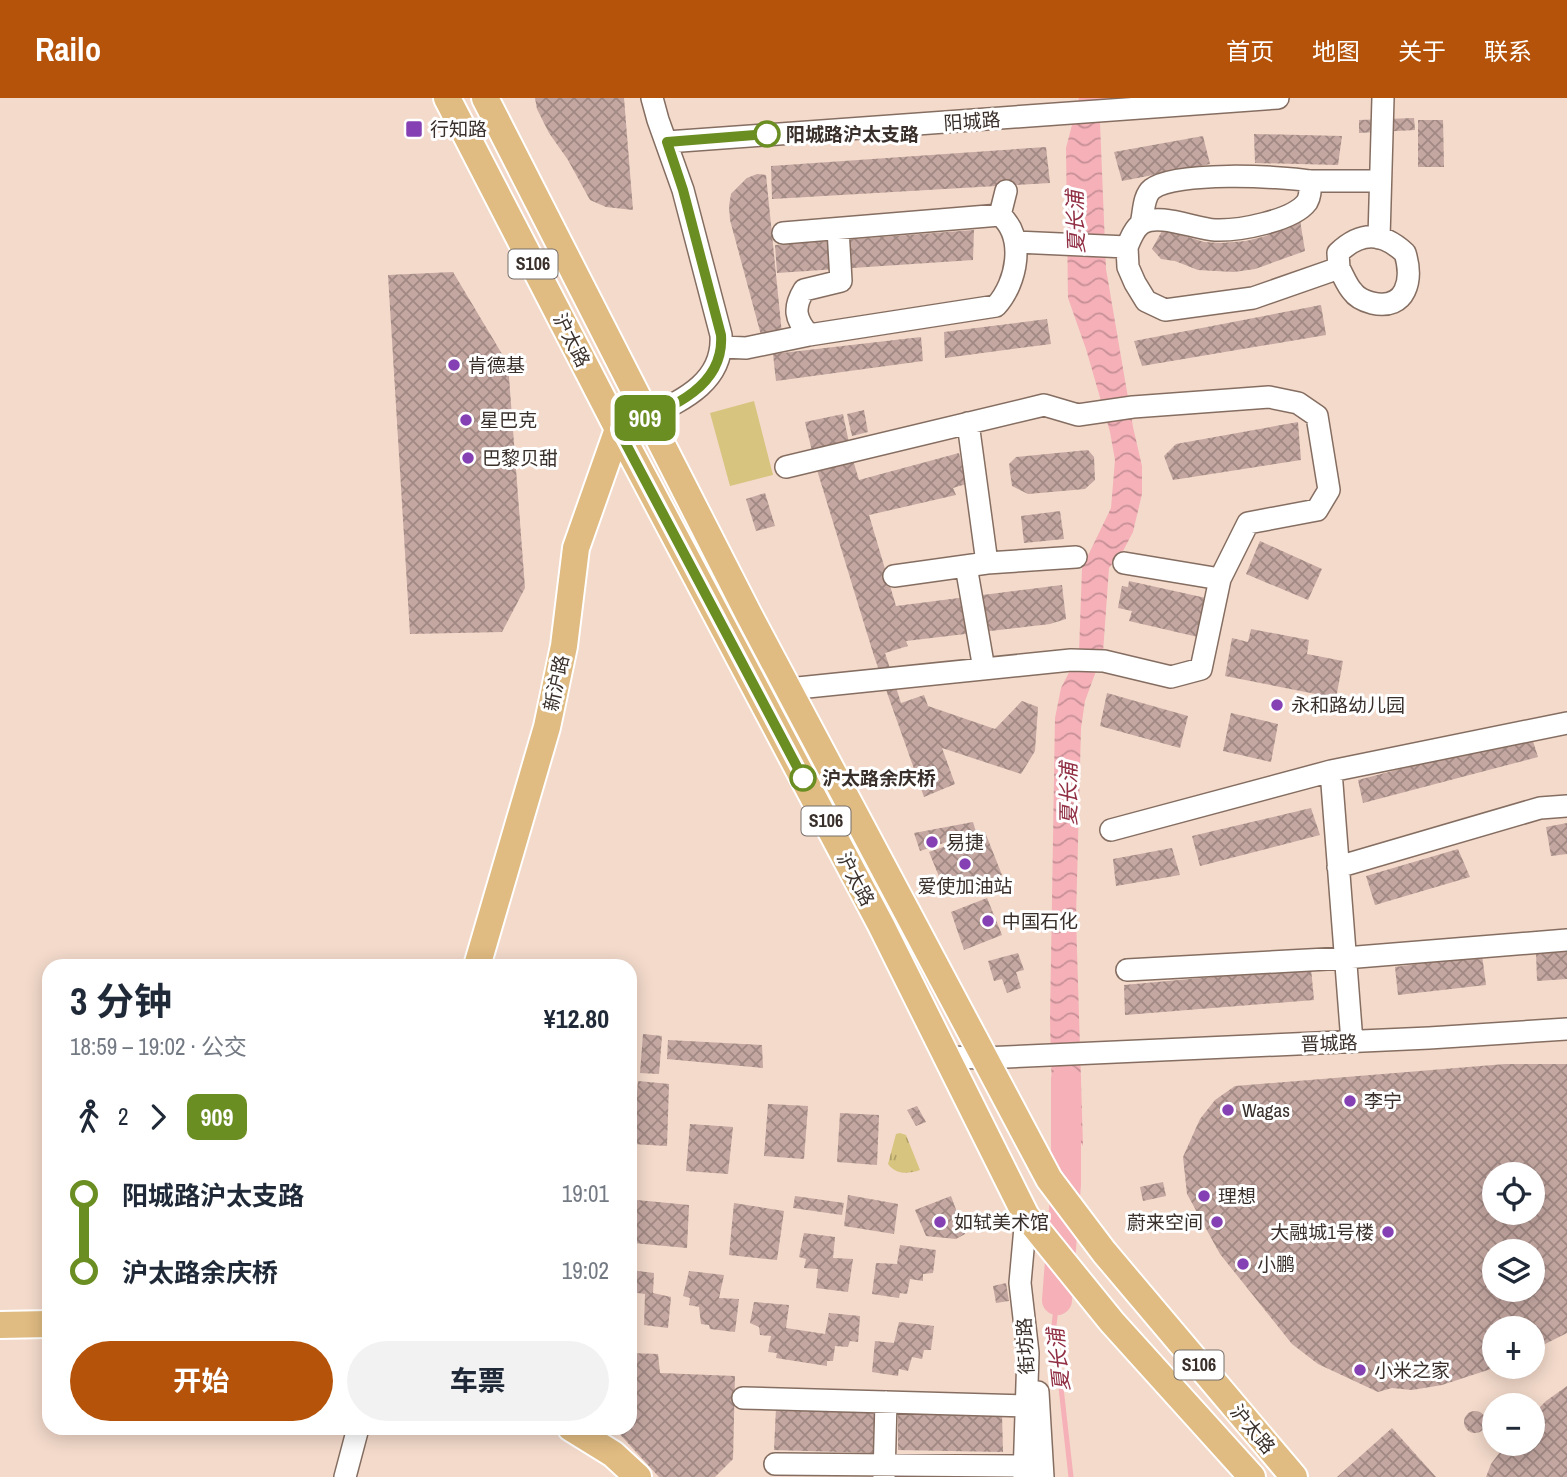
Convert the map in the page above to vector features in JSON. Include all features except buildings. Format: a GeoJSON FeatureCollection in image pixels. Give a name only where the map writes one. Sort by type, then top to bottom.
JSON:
{"type":"FeatureCollection","features":[{"type":"Feature","properties":{"kind":"main road","name":"沪太路"},"geometry":{"type":"LineString","coordinates":[[447,98],[618,429],[881,925],[1026,1216],[1087,1293],[1252,1477]]}},
{"type":"Feature","properties":{"kind":"main road","name":"沪太路"},"geometry":{"type":"LineString","coordinates":[[485,98],[788,689],[1049,1179],[1104,1252],[1294,1477]]}},
{"type":"Feature","properties":{"kind":"main road"},"geometry":{"type":"LineString","coordinates":[[618,429],[647,417]]}},
{"type":"Feature","properties":{"kind":"main road","name":"新沪路"},"geometry":{"type":"LineString","coordinates":[[479,959],[547,727],[564,646],[576,548],[618,429]]}},
{"type":"Feature","properties":{"kind":"main road"},"geometry":{"type":"LineString","coordinates":[[0,1325],[42,1324]]}},
{"type":"Feature","properties":{"kind":"main road"},"geometry":{"type":"LineString","coordinates":[[582,1435],[613,1454],[638,1477]]}},
{"type":"Feature","properties":{"kind":"street"},"geometry":{"type":"LineString","coordinates":[[647,417],[700,388],[719,361],[722,347],[687,203],[657,120],[652,98]]}},
{"type":"Feature","properties":{"kind":"street","name":"阳城路"},"geometry":{"type":"LineString","coordinates":[[667,142],[1278,98]]}},
{"type":"Feature","properties":{"kind":"street"},"geometry":{"type":"LineString","coordinates":[[1379,238],[1382,98]]}},
{"type":"Feature","properties":{"kind":"street"},"geometry":{"type":"LineString","coordinates":[[1141,224],[1146,195],[1154,187],[1172,180],[1230,177],[1380,181]]}},
{"type":"Feature","properties":{"kind":"street"},"geometry":{"type":"LineString","coordinates":[[1015,242],[1120,246],[1141,224],[1156,219],[1216,230],[1257,225],[1278,220],[1297,211],[1311,192],[1310,181]]}},
{"type":"Feature","properties":{"kind":"street"},"geometry":{"type":"LineString","coordinates":[[1000,215],[1006,191]]}},
{"type":"Feature","properties":{"kind":"street"},"geometry":{"type":"LineString","coordinates":[[722,347],[746,348],[809,335],[996,306],[1005,296],[1012,281],[1015,242],[1011,225],[1000,215],[783,233]]}},
{"type":"Feature","properties":{"kind":"street"},"geometry":{"type":"LineString","coordinates":[[809,335],[796,316],[796,303],[804,290],[841,281],[838,229]]}},
{"type":"Feature","properties":{"kind":"street"},"geometry":{"type":"LineString","coordinates":[[1379,238],[1391,240],[1405,253],[1410,278],[1406,290],[1395,301],[1380,304],[1365,301],[1353,293],[1339,268],[1338,253],[1350,242],[1379,238]]}},
{"type":"Feature","properties":{"kind":"street"},"geometry":{"type":"LineString","coordinates":[[1120,246],[1135,283],[1146,301],[1165,310],[1253,298],[1339,268]]}},
{"type":"Feature","properties":{"kind":"street"},"geometry":{"type":"LineString","coordinates":[[786,467],[1044,405],[1078,415],[1133,407],[1269,397],[1298,403],[1317,416],[1329,490],[1317,510],[1248,523],[1220,579],[1201,669],[1171,677],[1104,661],[1071,660],[788,689]]}},
{"type":"Feature","properties":{"kind":"street"},"geometry":{"type":"LineString","coordinates":[[968,423],[984,669]]}},
{"type":"Feature","properties":{"kind":"street"},"geometry":{"type":"LineString","coordinates":[[894,576],[977,565],[1076,558]]}},
{"type":"Feature","properties":{"kind":"street"},"geometry":{"type":"LineString","coordinates":[[1124,563],[1220,579]]}},
{"type":"Feature","properties":{"kind":"street"},"geometry":{"type":"LineString","coordinates":[[1111,830],[1331,771],[1567,723]]}},
{"type":"Feature","properties":{"kind":"street"},"geometry":{"type":"LineString","coordinates":[[1331,771],[1352,1042]]}},
{"type":"Feature","properties":{"kind":"street"},"geometry":{"type":"LineString","coordinates":[[1338,867],[1539,808],[1567,806]]}},
{"type":"Feature","properties":{"kind":"street"},"geometry":{"type":"LineString","coordinates":[[1127,970],[1345,958],[1567,940]]}},
{"type":"Feature","properties":{"kind":"street","name":"晋城路"},"geometry":{"type":"LineString","coordinates":[[983,1058],[1352,1042],[1567,1029]]}},
{"type":"Feature","properties":{"kind":"street"},"geometry":{"type":"LineString","coordinates":[[947,1056],[983,1058]]}},
{"type":"Feature","properties":{"kind":"street","name":"街坊路"},"geometry":{"type":"LineString","coordinates":[[1023,1471],[1028,1353],[1020,1283],[1026,1216]]}},
{"type":"Feature","properties":{"kind":"street"},"geometry":{"type":"LineString","coordinates":[[1028,1353],[1037,1386],[1043,1477]]}},
{"type":"Feature","properties":{"kind":"street"},"geometry":{"type":"LineString","coordinates":[[743,1398],[1026,1406]]}},
{"type":"Feature","properties":{"kind":"street"},"geometry":{"type":"LineString","coordinates":[[884,1471],[886,1402]]}},
{"type":"Feature","properties":{"kind":"street"},"geometry":{"type":"LineString","coordinates":[[345,1477],[356,1435]]}},
{"type":"Feature","properties":{"kind":"street"},"geometry":{"type":"LineString","coordinates":[[775,1464],[884,1471],[1023,1471]]}},
{"type":"Feature","properties":{"kind":"green space"},"geometry":{"type":"Polygon","coordinates":[[[754,401],[773,475],[730,486],[710,413],[754,401]]]}},
{"type":"Feature","properties":{"kind":"green space"},"geometry":{"type":"Polygon","coordinates":[[[896,1134],[906,1135],[920,1170],[902,1173],[888,1164],[896,1134]]]}},
{"type":"Feature","properties":{"kind":"water"},"geometry":{"type":"Polygon","coordinates":[[[1079,98],[1123,98],[1114,103],[1100,123],[1106,269],[1142,466],[1142,494],[1133,532],[1123,551],[1109,568],[1103,652],[1085,701],[1081,728],[1076,918],[1083,1146],[1052,1094],[1050,1021],[1055,718],[1061,688],[1079,653],[1082,568],[1111,508],[1115,460],[1110,432],[1086,349],[1068,298],[1066,148],[1079,98]]]}},
{"type":"Feature","properties":{"kind":"waterway","name":"夏长浦"},"geometry":{"type":"LineString","coordinates":[[1057,1300],[1066,1184],[1066,1080]]}},
{"type":"Feature","properties":{"kind":"waterway","name":"夏长浦"},"geometry":{"type":"LineString","coordinates":[[1057,1300],[1054,1325],[1071,1477]]}},
{"type":"Feature","properties":{"kind":"bus line","name":"909"},"geometry":{"type":"LineString","coordinates":[[767,134],[667,142],[683,190],[722,347],[719,361],[700,388],[678,402],[618,429],[803,778]]}},
{"type":"Feature","properties":{"kind":"place","name":"行知路"},"geometry":{"type":"Point","coordinates":[414,129]}},
{"type":"Feature","properties":{"kind":"place","name":"阳城路沪太支路"},"geometry":{"type":"Point","coordinates":[767,134]}},
{"type":"Feature","properties":{"kind":"place","name":"肯德基"},"geometry":{"type":"Point","coordinates":[454,365]}},
{"type":"Feature","properties":{"kind":"place","name":"星巴克"},"geometry":{"type":"Point","coordinates":[466,420]}},
{"type":"Feature","properties":{"kind":"place","name":"巴黎贝甜"},"geometry":{"type":"Point","coordinates":[468,458]}},
{"type":"Feature","properties":{"kind":"place","name":"永和路幼儿园"},"geometry":{"type":"Point","coordinates":[1277,705]}},
{"type":"Feature","properties":{"kind":"place","name":"沪太路余庆桥"},"geometry":{"type":"Point","coordinates":[803,778]}},
{"type":"Feature","properties":{"kind":"place","name":"易捷"},"geometry":{"type":"Point","coordinates":[932,842]}},
{"type":"Feature","properties":{"kind":"place","name":"爱使加油站"},"geometry":{"type":"Point","coordinates":[965,864]}},
{"type":"Feature","properties":{"kind":"place","name":"中国石化"},"geometry":{"type":"Point","coordinates":[988,921]}},
{"type":"Feature","properties":{"kind":"place","name":"李宁"},"geometry":{"type":"Point","coordinates":[1350,1101]}},
{"type":"Feature","properties":{"kind":"place","name":"Wagas"},"geometry":{"type":"Point","coordinates":[1228,1110]}},
{"type":"Feature","properties":{"kind":"place","name":"理想"},"geometry":{"type":"Point","coordinates":[1204,1196]}},
{"type":"Feature","properties":{"kind":"place","name":"如轼美术馆"},"geometry":{"type":"Point","coordinates":[940,1222]}},
{"type":"Feature","properties":{"kind":"place","name":"蔚来空间"},"geometry":{"type":"Point","coordinates":[1217,1222]}},
{"type":"Feature","properties":{"kind":"place","name":"大融城1号楼"},"geometry":{"type":"Point","coordinates":[1388,1232]}},
{"type":"Feature","properties":{"kind":"place","name":"小鹏"},"geometry":{"type":"Point","coordinates":[1243,1264]}},
{"type":"Feature","properties":{"kind":"place","name":"小米之家"},"geometry":{"type":"Point","coordinates":[1360,1370]}}]}
